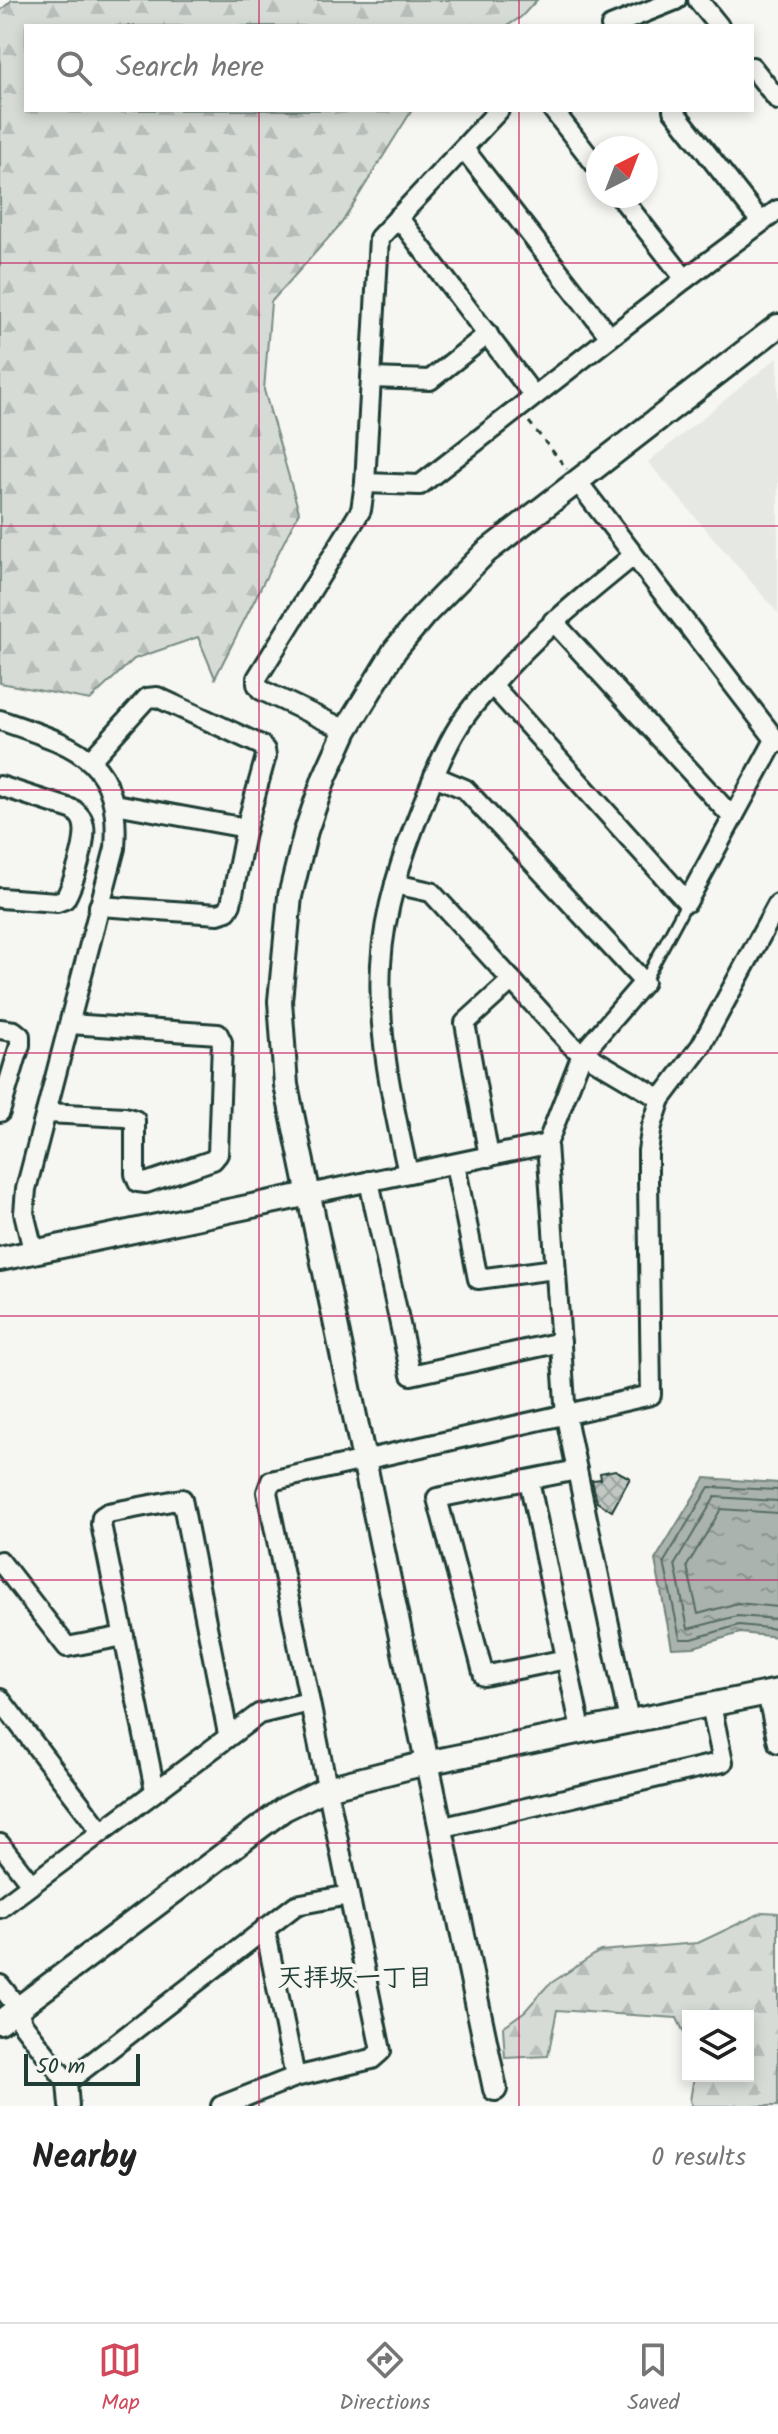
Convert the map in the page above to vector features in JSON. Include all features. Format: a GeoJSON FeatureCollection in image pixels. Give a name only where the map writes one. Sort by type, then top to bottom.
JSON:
{"type":"FeatureCollection","features":[{"type":"Feature","properties":{"kind":"street"},"geometry":{"type":"LineString","coordinates":[[616,24],[676,0]]}},
{"type":"Feature","properties":{"kind":"street"},"geometry":{"type":"LineString","coordinates":[[698,0],[717,24]]}},
{"type":"Feature","properties":{"kind":"street"},"geometry":{"type":"LineString","coordinates":[[754,70],[778,100]]}},
{"type":"Feature","properties":{"kind":"street"},"geometry":{"type":"LineString","coordinates":[[346,730],[261,690],[257,678],[361,510],[379,238],[497,112]]}},
{"type":"Feature","properties":{"kind":"street"},"geometry":{"type":"LineString","coordinates":[[555,112],[586,153]]}},
{"type":"Feature","properties":{"kind":"street"},"geometry":{"type":"LineString","coordinates":[[675,112],[761,222]]}},
{"type":"Feature","properties":{"kind":"street"},"geometry":{"type":"LineString","coordinates":[[464,149],[610,337]]}},
{"type":"Feature","properties":{"kind":"street"},"geometry":{"type":"LineString","coordinates":[[629,208],[685,279]]}},
{"type":"Feature","properties":{"kind":"street"},"geometry":{"type":"LineString","coordinates":[[365,483],[420,485],[778,210]]}},
{"type":"Feature","properties":{"kind":"street"},"geometry":{"type":"LineString","coordinates":[[398,217],[534,396]]}},
{"type":"Feature","properties":{"kind":"street"},"geometry":{"type":"LineString","coordinates":[[495,2089],[286,1085],[280,1001],[290,896],[306,831],[324,779],[346,730],[395,650],[424,615],[486,552],[778,326]]}},
{"type":"Feature","properties":{"kind":"street"},"geometry":{"type":"LineString","coordinates":[[371,378],[430,380],[488,334]]}},
{"type":"Feature","properties":{"kind":"street"},"geometry":{"type":"LineString","coordinates":[[492,685],[687,902],[777,741],[577,481]]}},
{"type":"Feature","properties":{"kind":"street"},"geometry":{"type":"LineString","coordinates":[[408,1173],[391,1094],[380,1005],[381,961],[395,884],[408,842],[434,776],[466,714],[553,621],[633,556]]}},
{"type":"Feature","properties":{"kind":"street"},"geometry":{"type":"LineString","coordinates":[[553,621],[733,818]]}},
{"type":"Feature","properties":{"kind":"street"},"geometry":{"type":"LineString","coordinates":[[91,760],[147,698],[157,697],[261,745],[266,756],[227,911],[218,914],[99,906]]}},
{"type":"Feature","properties":{"kind":"street"},"geometry":{"type":"LineString","coordinates":[[0,720],[68,743],[91,760],[106,780],[115,804],[115,848],[26,1189],[24,1213],[33,1250]]}},
{"type":"Feature","properties":{"kind":"street"},"geometry":{"type":"LineString","coordinates":[[434,776],[465,789],[644,982],[582,1054],[547,1144],[566,1417],[629,1721]]}},
{"type":"Feature","properties":{"kind":"street"},"geometry":{"type":"LineString","coordinates":[[0,786],[74,810],[82,818],[84,827],[65,899],[57,902],[0,898]]}},
{"type":"Feature","properties":{"kind":"street"},"geometry":{"type":"LineString","coordinates":[[115,804],[246,828]]}},
{"type":"Feature","properties":{"kind":"street"},"geometry":{"type":"LineString","coordinates":[[395,884],[431,892],[582,1054],[661,1099]]}},
{"type":"Feature","properties":{"kind":"street"},"geometry":{"type":"LineString","coordinates":[[221,2106],[295,2077],[372,2059],[381,2051],[267,1492],[271,1481],[566,1417],[651,1395],[648,1151],[652,1126],[661,1099],[701,1046],[778,904]]}},
{"type":"Feature","properties":{"kind":"street"},"geometry":{"type":"LineString","coordinates":[[489,1157],[465,1023],[512,980]]}},
{"type":"Feature","properties":{"kind":"street"},"geometry":{"type":"LineString","coordinates":[[47,1113],[135,1120],[135,1180],[138,1182],[146,1183],[213,1160],[218,1154],[222,1042],[218,1034],[70,1024]]}},
{"type":"Feature","properties":{"kind":"street"},"geometry":{"type":"LineString","coordinates":[[0,1029],[14,1031],[20,1036],[20,1045],[0,1112]]}},
{"type":"Feature","properties":{"kind":"street"},"geometry":{"type":"LineString","coordinates":[[0,1259],[547,1144]]}},
{"type":"Feature","properties":{"kind":"street"},"geometry":{"type":"LineString","coordinates":[[455,1164],[478,1279],[555,1269]]}},
{"type":"Feature","properties":{"kind":"street"},"geometry":{"type":"LineString","coordinates":[[369,1181],[411,1375],[561,1342]]}},
{"type":"Feature","properties":{"kind":"street"},"geometry":{"type":"LineString","coordinates":[[566,1659],[484,1676],[437,1498],[577,1470]]}},
{"type":"Feature","properties":{"kind":"street"},"geometry":{"type":"LineString","coordinates":[[529,1480],[581,1730]]}},
{"type":"Feature","properties":{"kind":"street"},"geometry":{"type":"LineString","coordinates":[[155,1790],[101,1524],[102,1517],[108,1513],[182,1499],[228,1734]]}},
{"type":"Feature","properties":{"kind":"street"},"geometry":{"type":"LineString","coordinates":[[0,1561],[67,1647],[124,1636]]}},
{"type":"Feature","properties":{"kind":"street"},"geometry":{"type":"LineString","coordinates":[[9,2015],[284,1809],[327,1788],[426,1763],[773,1692],[778,1743]]}},
{"type":"Feature","properties":{"kind":"street"},"geometry":{"type":"LineString","coordinates":[[0,1699],[101,1831]]}},
{"type":"Feature","properties":{"kind":"street"},"geometry":{"type":"LineString","coordinates":[[0,1908],[228,1734],[259,1714],[309,1702]]}},
{"type":"Feature","properties":{"kind":"street"},"geometry":{"type":"LineString","coordinates":[[440,1828],[723,1762],[711,1705]]}},
{"type":"Feature","properties":{"kind":"street"},"geometry":{"type":"LineString","coordinates":[[0,1844],[31,1884]]}},
{"type":"Feature","properties":{"kind":"street"},"geometry":{"type":"LineString","coordinates":[[67,2082],[296,1905],[349,1895]]}},
{"type":"Feature","properties":{"kind":"street"},"geometry":{"type":"LineString","coordinates":[[265,1928],[295,2077]]}},
{"type":"Feature","properties":{"kind":"street"},"geometry":{"type":"LineString","coordinates":[[0,1985],[9,2015],[22,2023],[67,2082],[69,2106]]}},
{"type":"Feature","properties":{"kind":"lane"},"geometry":{"type":"LineString","coordinates":[[644,982],[687,902]]}},
{"type":"Feature","properties":{"kind":"path"},"geometry":{"type":"LineString","coordinates":[[518,408],[577,481]]}},
{"type":"Feature","properties":{"kind":"shaded area"},"geometry":{"type":"Polygon","coordinates":[[[778,357],[778,613],[648,462],[778,357]]]}},
{"type":"Feature","properties":{"kind":"green space"},"geometry":{"type":"Polygon","coordinates":[[[12,0],[537,0],[510,24],[24,24],[24,112],[411,112],[341,224],[271,302],[264,390],[299,512],[215,678],[198,637],[134,659],[90,700],[0,683],[0,11],[12,0]]]}},
{"type":"Feature","properties":{"kind":"green space"},"geometry":{"type":"Polygon","coordinates":[[[763,1912],[778,1913],[778,2106],[692,2106],[690,2101],[693,2082],[754,2082],[754,2010],[682,2010],[682,2028],[677,2018],[557,2010],[548,2056],[505,2058],[503,2027],[525,2011],[548,1985],[600,1951],[698,1943],[763,1912]]]}},
{"type":"Feature","properties":{"kind":"water"},"geometry":{"type":"Polygon","coordinates":[[[705,1478],[778,1483],[778,1637],[740,1633],[694,1647],[672,1648],[655,1560],[705,1478]]]}},
{"type":"Feature","properties":{"kind":"building"},"geometry":{"type":"Polygon","coordinates":[[[615,1470],[630,1478],[612,1511],[597,1502],[592,1480],[601,1479],[600,1473],[615,1470]]]}},
{"type":"Feature","properties":{"kind":"district","name":"天拝坂一丁目"},"geometry":{"type":"Point","coordinates":[355,1977]}}]}
